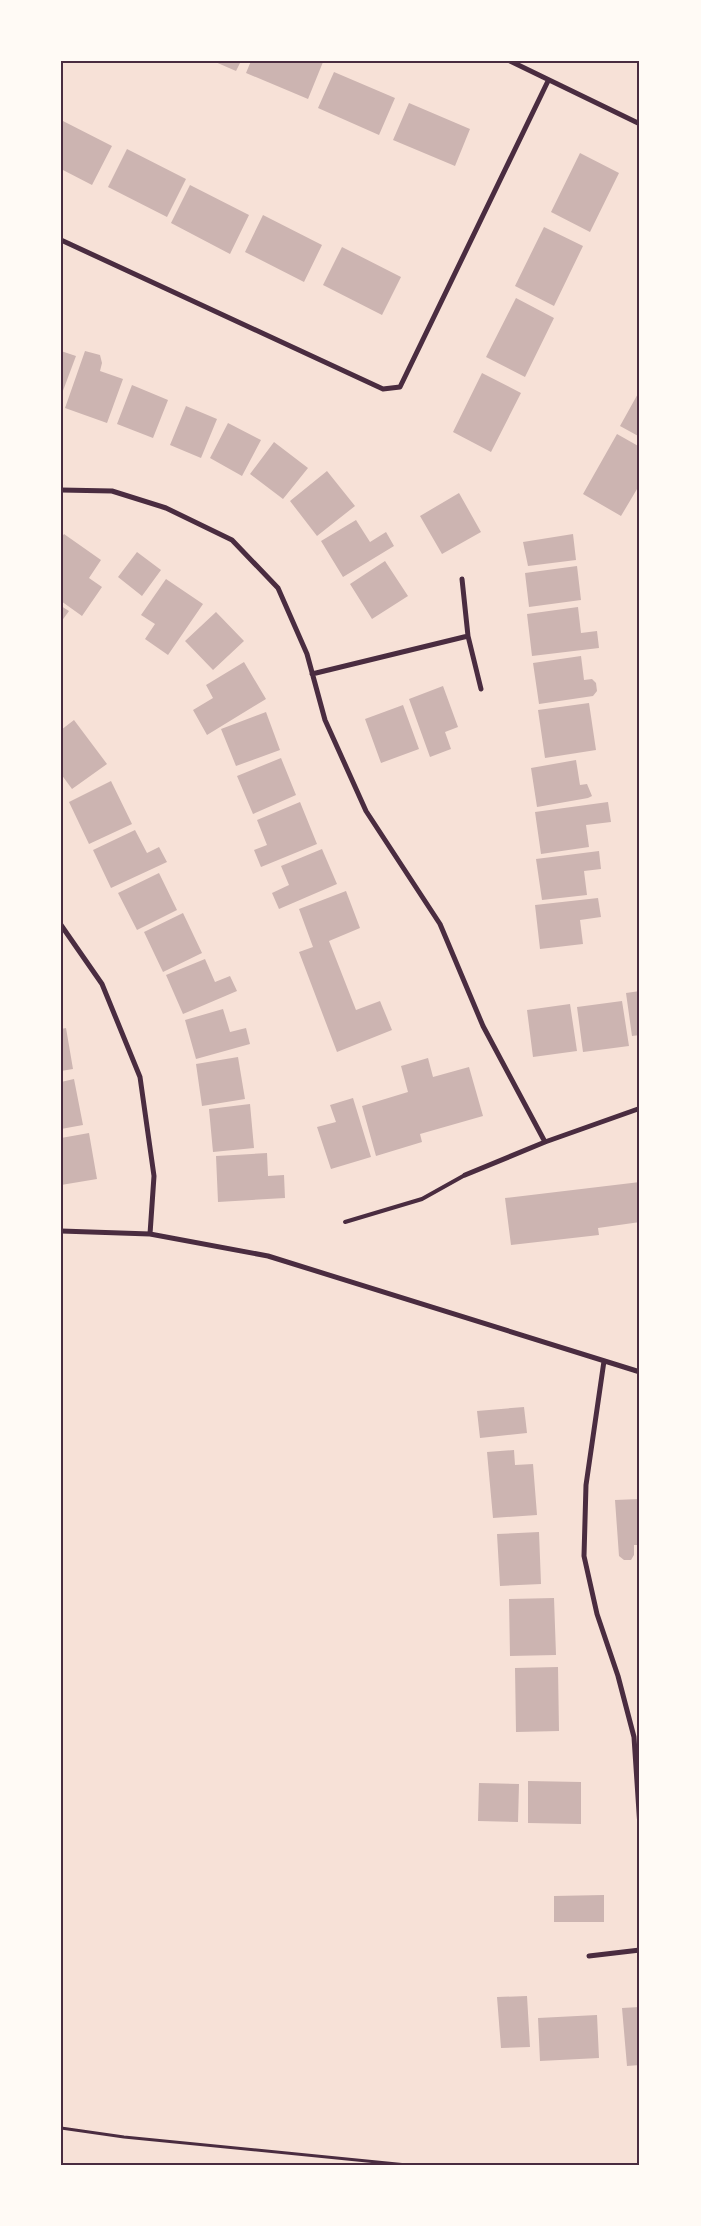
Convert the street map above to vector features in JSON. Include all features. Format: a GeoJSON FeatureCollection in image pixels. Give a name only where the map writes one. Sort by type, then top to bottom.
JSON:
{"type":"FeatureCollection","features":[{"type":"Feature","properties":{"kind":"street"},"geometry":{"type":"LineString","coordinates":[[510,61],[640,124]]}},
{"type":"Feature","properties":{"kind":"street"},"geometry":{"type":"LineString","coordinates":[[61,240],[383,389],[400,387],[548,81]]}},
{"type":"Feature","properties":{"kind":"street"},"geometry":{"type":"LineString","coordinates":[[61,490],[112,491],[166,508],[232,540],[278,588],[307,654],[325,720],[366,811],[440,924],[483,1026],[545,1142]]}},
{"type":"Feature","properties":{"kind":"street"},"geometry":{"type":"LineString","coordinates":[[462,579],[468,636],[481,690]]}},
{"type":"Feature","properties":{"kind":"street"},"geometry":{"type":"LineString","coordinates":[[312,674],[468,636]]}},
{"type":"Feature","properties":{"kind":"street"},"geometry":{"type":"LineString","coordinates":[[61,925],[102,984],[140,1077],[154,1176],[150,1234]]}},
{"type":"Feature","properties":{"kind":"street"},"geometry":{"type":"LineString","coordinates":[[465,1175],[545,1142],[638,1109]]}},
{"type":"Feature","properties":{"kind":"street"},"geometry":{"type":"LineString","coordinates":[[61,1231],[150,1234],[268,1256],[640,1372]]}},
{"type":"Feature","properties":{"kind":"street"},"geometry":{"type":"LineString","coordinates":[[604,1361],[586,1485],[584,1556],[597,1614],[618,1676],[634,1737],[640,1827]]}},
{"type":"Feature","properties":{"kind":"street"},"geometry":{"type":"LineString","coordinates":[[589,1956],[640,1950]]}},
{"type":"Feature","properties":{"kind":"lane"},"geometry":{"type":"LineString","coordinates":[[346,1222],[422,1199],[465,1175]]}},
{"type":"Feature","properties":{"kind":"path"},"geometry":{"type":"LineString","coordinates":[[61,2128],[144,2139],[406,2165]]}},
{"type":"Feature","properties":{"kind":"building"},"geometry":{"type":"Polygon","coordinates":[[[213,61],[241,61],[236,71],[213,61]]]}},
{"type":"Feature","properties":{"kind":"building"},"geometry":{"type":"Polygon","coordinates":[[[251,61],[323,62],[308,99],[246,73],[251,61]]]}},
{"type":"Feature","properties":{"kind":"building"},"geometry":{"type":"Polygon","coordinates":[[[334,72],[395,98],[379,135],[318,108],[334,72]]]}},
{"type":"Feature","properties":{"kind":"building"},"geometry":{"type":"Polygon","coordinates":[[[409,103],[470,129],[455,166],[393,140],[409,103]]]}},
{"type":"Feature","properties":{"kind":"building"},"geometry":{"type":"Polygon","coordinates":[[[61,120],[112,146],[92,185],[61,169],[61,120]]]}},
{"type":"Feature","properties":{"kind":"building"},"geometry":{"type":"Polygon","coordinates":[[[127,149],[186,179],[167,217],[108,187],[127,149]]]}},
{"type":"Feature","properties":{"kind":"building"},"geometry":{"type":"Polygon","coordinates":[[[580,153],[619,173],[590,232],[551,212],[580,153]]]}},
{"type":"Feature","properties":{"kind":"building"},"geometry":{"type":"Polygon","coordinates":[[[190,185],[249,215],[230,254],[171,223],[190,185]]]}},
{"type":"Feature","properties":{"kind":"building"},"geometry":{"type":"Polygon","coordinates":[[[263,215],[322,245],[304,282],[245,252],[263,215]]]}},
{"type":"Feature","properties":{"kind":"building"},"geometry":{"type":"Polygon","coordinates":[[[544,227],[583,246],[554,306],[515,286],[544,227]]]}},
{"type":"Feature","properties":{"kind":"building"},"geometry":{"type":"Polygon","coordinates":[[[342,247],[401,277],[382,315],[323,285],[342,247]]]}},
{"type":"Feature","properties":{"kind":"building"},"geometry":{"type":"Polygon","coordinates":[[[516,298],[554,318],[525,377],[486,357],[516,298]]]}},
{"type":"Feature","properties":{"kind":"building"},"geometry":{"type":"Polygon","coordinates":[[[61,351],[76,356],[61,396],[61,351]]]}},
{"type":"Feature","properties":{"kind":"building"},"geometry":{"type":"Polygon","coordinates":[[[85,351],[100,355],[102,363],[100,371],[123,379],[107,423],[65,408],[85,351]]]}},
{"type":"Feature","properties":{"kind":"building"},"geometry":{"type":"Polygon","coordinates":[[[482,373],[521,393],[491,452],[453,432],[482,373]]]}},
{"type":"Feature","properties":{"kind":"building"},"geometry":{"type":"Polygon","coordinates":[[[132,385],[168,400],[153,438],[117,424],[132,385]]]}},
{"type":"Feature","properties":{"kind":"building"},"geometry":{"type":"Polygon","coordinates":[[[640,390],[640,437],[620,426],[640,390]]]}},
{"type":"Feature","properties":{"kind":"building"},"geometry":{"type":"Polygon","coordinates":[[[186,406],[217,419],[201,458],[170,445],[186,406]]]}},
{"type":"Feature","properties":{"kind":"building"},"geometry":{"type":"Polygon","coordinates":[[[228,423],[261,440],[242,476],[210,458],[228,423]]]}},
{"type":"Feature","properties":{"kind":"building"},"geometry":{"type":"Polygon","coordinates":[[[617,434],[640,447],[640,484],[621,516],[583,494],[617,434]]]}},
{"type":"Feature","properties":{"kind":"building"},"geometry":{"type":"Polygon","coordinates":[[[274,442],[308,468],[283,499],[250,474],[274,442]]]}},
{"type":"Feature","properties":{"kind":"building"},"geometry":{"type":"Polygon","coordinates":[[[327,471],[355,506],[317,536],[290,501],[327,471]]]}},
{"type":"Feature","properties":{"kind":"building"},"geometry":{"type":"Polygon","coordinates":[[[459,493],[481,532],[442,554],[420,516],[459,493]]]}},
{"type":"Feature","properties":{"kind":"building"},"geometry":{"type":"Polygon","coordinates":[[[356,520],[370,542],[386,532],[394,546],[343,577],[321,541],[356,520]]]}},
{"type":"Feature","properties":{"kind":"building"},"geometry":{"type":"Polygon","coordinates":[[[64,534],[101,560],[89,578],[102,587],[82,616],[61,601],[61,538],[64,534]]]}},
{"type":"Feature","properties":{"kind":"building"},"geometry":{"type":"Polygon","coordinates":[[[573,534],[576,560],[528,566],[523,542],[573,534]]]}},
{"type":"Feature","properties":{"kind":"building"},"geometry":{"type":"Polygon","coordinates":[[[137,552],[161,570],[142,596],[118,577],[137,552]]]}},
{"type":"Feature","properties":{"kind":"building"},"geometry":{"type":"Polygon","coordinates":[[[385,561],[408,596],[372,619],[350,584],[385,561]]]}},
{"type":"Feature","properties":{"kind":"building"},"geometry":{"type":"Polygon","coordinates":[[[577,566],[581,600],[529,607],[525,573],[577,566]]]}},
{"type":"Feature","properties":{"kind":"building"},"geometry":{"type":"Polygon","coordinates":[[[166,579],[203,604],[168,655],[145,639],[155,624],[141,615],[166,579]]]}},
{"type":"Feature","properties":{"kind":"building"},"geometry":{"type":"Polygon","coordinates":[[[61,606],[69,611],[61,622],[61,606]]]}},
{"type":"Feature","properties":{"kind":"building"},"geometry":{"type":"Polygon","coordinates":[[[578,607],[581,633],[597,631],[599,648],[532,656],[527,614],[578,607]]]}},
{"type":"Feature","properties":{"kind":"building"},"geometry":{"type":"Polygon","coordinates":[[[216,612],[244,641],[213,670],[185,641],[216,612]]]}},
{"type":"Feature","properties":{"kind":"building"},"geometry":{"type":"Polygon","coordinates":[[[581,656],[584,680],[592,679],[596,683],[597,691],[593,696],[539,704],[533,663],[581,656]]]}},
{"type":"Feature","properties":{"kind":"building"},"geometry":{"type":"Polygon","coordinates":[[[244,662],[266,699],[207,735],[193,710],[213,698],[206,685],[244,662]]]}},
{"type":"Feature","properties":{"kind":"building"},"geometry":{"type":"Polygon","coordinates":[[[443,686],[458,727],[445,732],[451,749],[430,757],[409,699],[443,686]]]}},
{"type":"Feature","properties":{"kind":"building"},"geometry":{"type":"Polygon","coordinates":[[[589,703],[596,750],[545,758],[538,710],[589,703]]]}},
{"type":"Feature","properties":{"kind":"building"},"geometry":{"type":"Polygon","coordinates":[[[403,705],[419,749],[381,763],[365,719],[403,705]]]}},
{"type":"Feature","properties":{"kind":"building"},"geometry":{"type":"Polygon","coordinates":[[[266,712],[280,750],[236,766],[221,729],[266,712]]]}},
{"type":"Feature","properties":{"kind":"building"},"geometry":{"type":"Polygon","coordinates":[[[74,720],[107,764],[72,789],[61,774],[61,730],[74,720]]]}},
{"type":"Feature","properties":{"kind":"building"},"geometry":{"type":"Polygon","coordinates":[[[281,758],[296,795],[253,814],[237,776],[281,758]]]}},
{"type":"Feature","properties":{"kind":"building"},"geometry":{"type":"Polygon","coordinates":[[[576,760],[580,785],[587,784],[592,796],[537,807],[531,768],[576,760]]]}},
{"type":"Feature","properties":{"kind":"building"},"geometry":{"type":"Polygon","coordinates":[[[111,781],[132,824],[89,844],[69,802],[111,781]]]}},
{"type":"Feature","properties":{"kind":"building"},"geometry":{"type":"Polygon","coordinates":[[[300,802],[317,844],[261,867],[254,850],[267,845],[257,820],[300,802]]]}},
{"type":"Feature","properties":{"kind":"building"},"geometry":{"type":"Polygon","coordinates":[[[608,802],[611,822],[586,825],[589,847],[541,854],[535,812],[608,802]]]}},
{"type":"Feature","properties":{"kind":"building"},"geometry":{"type":"Polygon","coordinates":[[[135,830],[147,853],[159,847],[167,862],[111,888],[93,850],[135,830]]]}},
{"type":"Feature","properties":{"kind":"building"},"geometry":{"type":"Polygon","coordinates":[[[322,849],[337,884],[279,909],[272,893],[289,885],[281,866],[322,849]]]}},
{"type":"Feature","properties":{"kind":"building"},"geometry":{"type":"Polygon","coordinates":[[[599,851],[601,869],[584,871],[587,895],[542,900],[536,859],[599,851]]]}},
{"type":"Feature","properties":{"kind":"building"},"geometry":{"type":"Polygon","coordinates":[[[159,873],[177,910],[137,930],[118,893],[159,873]]]}},
{"type":"Feature","properties":{"kind":"building"},"geometry":{"type":"Polygon","coordinates":[[[346,891],[360,928],[329,941],[356,1010],[380,1001],[392,1030],[337,1052],[299,952],[313,947],[299,909],[346,891]]]}},
{"type":"Feature","properties":{"kind":"building"},"geometry":{"type":"Polygon","coordinates":[[[598,898],[601,917],[580,920],[583,944],[540,949],[535,905],[598,898]]]}},
{"type":"Feature","properties":{"kind":"building"},"geometry":{"type":"Polygon","coordinates":[[[183,913],[202,953],[163,972],[144,932],[183,913]]]}},
{"type":"Feature","properties":{"kind":"building"},"geometry":{"type":"Polygon","coordinates":[[[205,959],[215,982],[230,976],[237,991],[183,1014],[166,975],[205,959]]]}},
{"type":"Feature","properties":{"kind":"building"},"geometry":{"type":"Polygon","coordinates":[[[640,991],[640,1035],[632,1036],[626,993],[640,991]]]}},
{"type":"Feature","properties":{"kind":"building"},"geometry":{"type":"Polygon","coordinates":[[[622,1001],[629,1046],[583,1052],[577,1007],[622,1001]]]}},
{"type":"Feature","properties":{"kind":"building"},"geometry":{"type":"Polygon","coordinates":[[[570,1004],[577,1051],[533,1057],[527,1010],[570,1004]]]}},
{"type":"Feature","properties":{"kind":"building"},"geometry":{"type":"Polygon","coordinates":[[[223,1009],[230,1032],[246,1028],[250,1044],[196,1059],[185,1020],[223,1009]]]}},
{"type":"Feature","properties":{"kind":"building"},"geometry":{"type":"Polygon","coordinates":[[[66,1028],[73,1069],[61,1071],[61,1029],[66,1028]]]}},
{"type":"Feature","properties":{"kind":"building"},"geometry":{"type":"Polygon","coordinates":[[[238,1057],[245,1099],[202,1106],[196,1064],[238,1057]]]}},
{"type":"Feature","properties":{"kind":"building"},"geometry":{"type":"Polygon","coordinates":[[[428,1058],[433,1077],[469,1067],[483,1116],[420,1134],[422,1142],[376,1156],[362,1106],[408,1092],[401,1066],[428,1058]]]}},
{"type":"Feature","properties":{"kind":"building"},"geometry":{"type":"Polygon","coordinates":[[[74,1079],[83,1125],[61,1129],[61,1082],[74,1079]]]}},
{"type":"Feature","properties":{"kind":"building"},"geometry":{"type":"Polygon","coordinates":[[[353,1098],[371,1157],[331,1169],[317,1127],[336,1122],[330,1105],[353,1098]]]}},
{"type":"Feature","properties":{"kind":"building"},"geometry":{"type":"Polygon","coordinates":[[[250,1104],[254,1148],[213,1152],[209,1109],[250,1104]]]}},
{"type":"Feature","properties":{"kind":"building"},"geometry":{"type":"Polygon","coordinates":[[[89,1133],[97,1179],[61,1185],[61,1138],[89,1133]]]}},
{"type":"Feature","properties":{"kind":"building"},"geometry":{"type":"Polygon","coordinates":[[[267,1153],[268,1176],[284,1175],[285,1198],[218,1202],[216,1156],[267,1153]]]}},
{"type":"Feature","properties":{"kind":"building"},"geometry":{"type":"Polygon","coordinates":[[[640,1182],[640,1222],[598,1228],[599,1235],[511,1245],[505,1198],[640,1182]]]}},
{"type":"Feature","properties":{"kind":"building"},"geometry":{"type":"Polygon","coordinates":[[[524,1407],[527,1433],[480,1438],[477,1411],[524,1407]]]}},
{"type":"Feature","properties":{"kind":"building"},"geometry":{"type":"Polygon","coordinates":[[[514,1450],[515,1465],[533,1464],[537,1515],[493,1518],[487,1452],[514,1450]]]}},
{"type":"Feature","properties":{"kind":"building"},"geometry":{"type":"Polygon","coordinates":[[[640,1499],[640,1545],[634,1545],[634,1555],[631,1560],[624,1560],[619,1556],[615,1500],[640,1499]]]}},
{"type":"Feature","properties":{"kind":"building"},"geometry":{"type":"Polygon","coordinates":[[[539,1532],[541,1584],[500,1586],[497,1534],[539,1532]]]}},
{"type":"Feature","properties":{"kind":"building"},"geometry":{"type":"Polygon","coordinates":[[[554,1598],[556,1655],[510,1656],[509,1599],[554,1598]]]}},
{"type":"Feature","properties":{"kind":"building"},"geometry":{"type":"Polygon","coordinates":[[[558,1667],[559,1731],[516,1732],[515,1668],[558,1667]]]}},
{"type":"Feature","properties":{"kind":"building"},"geometry":{"type":"Polygon","coordinates":[[[528,1781],[581,1782],[581,1824],[528,1823],[528,1781]]]}},
{"type":"Feature","properties":{"kind":"building"},"geometry":{"type":"Polygon","coordinates":[[[479,1783],[519,1784],[518,1822],[478,1821],[479,1783]]]}},
{"type":"Feature","properties":{"kind":"building"},"geometry":{"type":"Polygon","coordinates":[[[604,1895],[604,1922],[554,1922],[554,1896],[604,1895]]]}},
{"type":"Feature","properties":{"kind":"building"},"geometry":{"type":"Polygon","coordinates":[[[527,1996],[530,2047],[501,2048],[497,1997],[527,1996]]]}},
{"type":"Feature","properties":{"kind":"building"},"geometry":{"type":"Polygon","coordinates":[[[640,2007],[640,2065],[627,2066],[622,2008],[640,2007]]]}},
{"type":"Feature","properties":{"kind":"building"},"geometry":{"type":"Polygon","coordinates":[[[597,2015],[599,2058],[540,2061],[538,2018],[597,2015]]]}}]}
